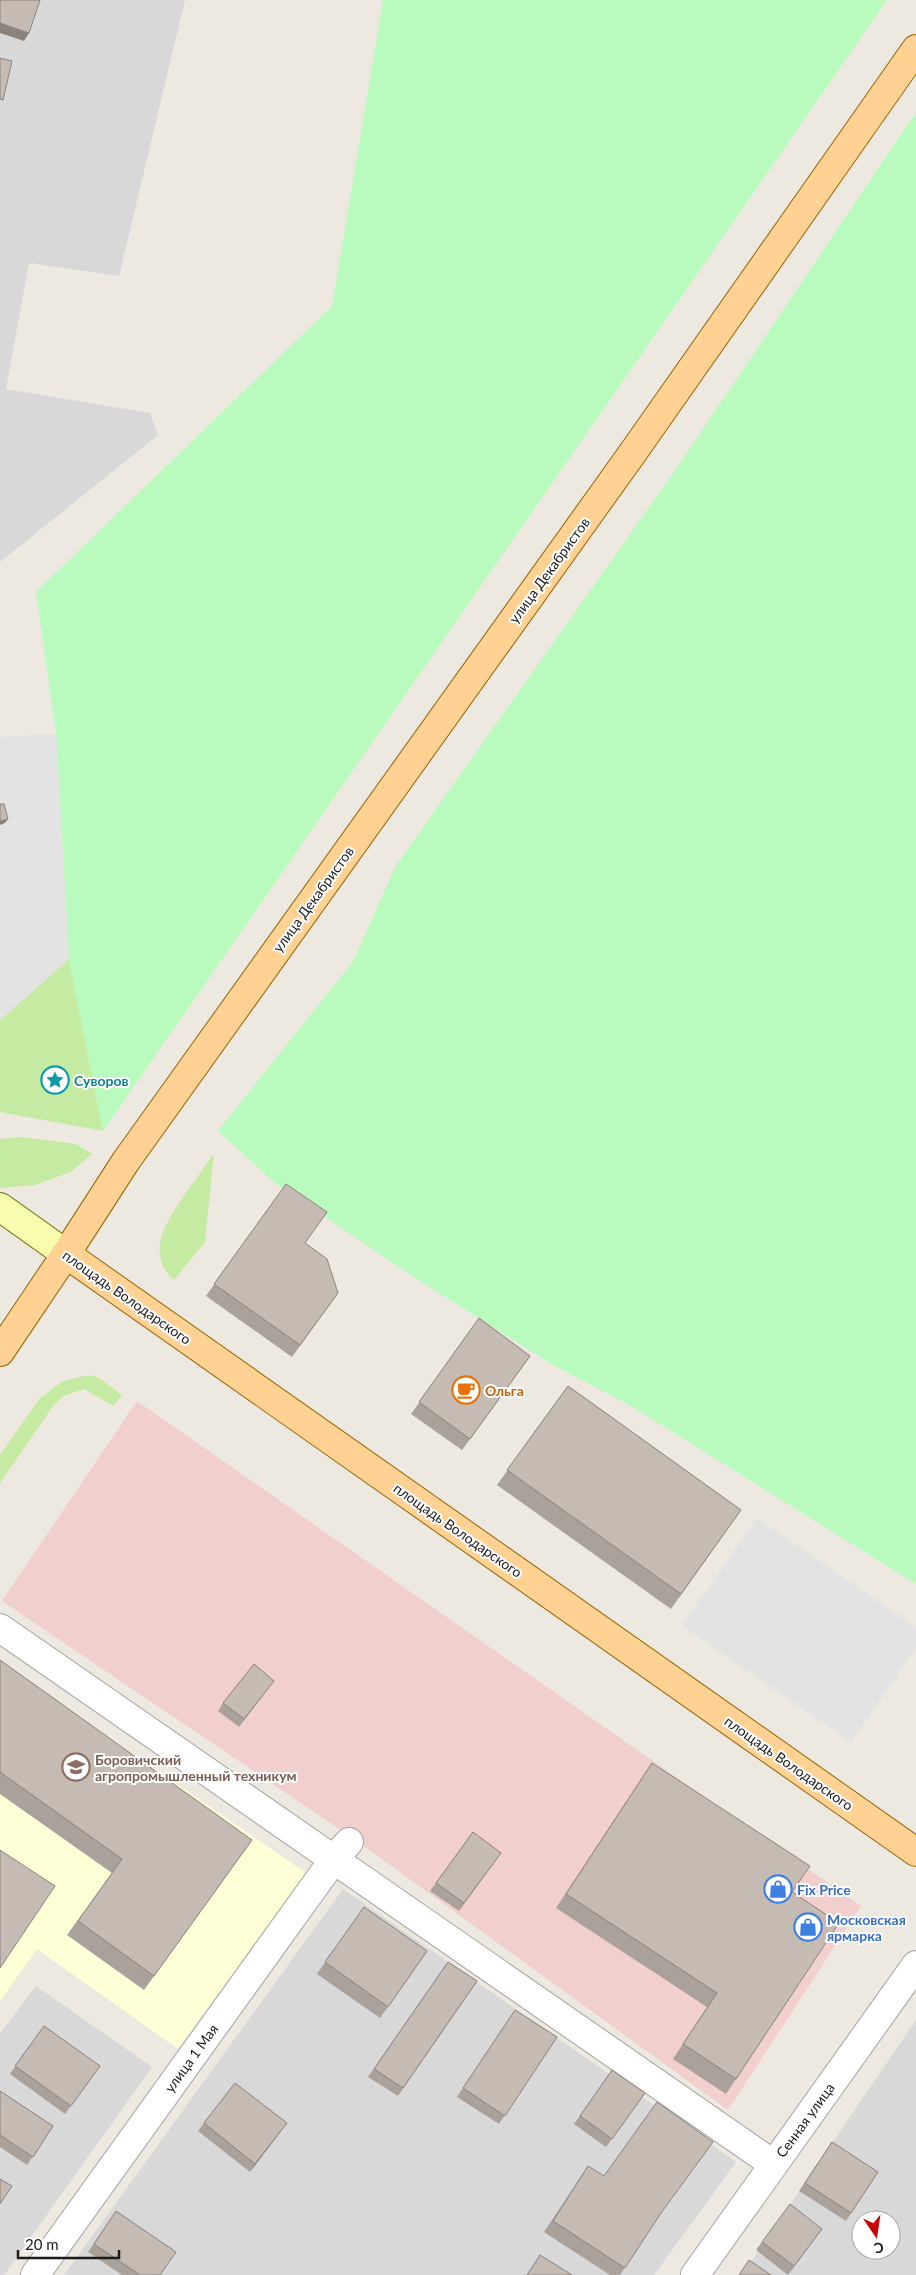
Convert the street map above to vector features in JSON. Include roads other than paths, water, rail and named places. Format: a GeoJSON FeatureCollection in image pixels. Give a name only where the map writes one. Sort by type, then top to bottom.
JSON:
{"type":"FeatureCollection","features":[{"type":"Feature","properties":{"kind":"main road","name":"улица Декабристов"},"geometry":{"type":"LineString","coordinates":[[0,1352],[126,1161],[634,451],[916,50]]}},
{"type":"Feature","properties":{"kind":"main road","name":"площадь Володарского"},"geometry":{"type":"LineString","coordinates":[[0,1207],[916,1852]]}},
{"type":"Feature","properties":{"kind":"street"},"geometry":{"type":"LineString","coordinates":[[0,1628],[342,1851],[773,2164]]}},
{"type":"Feature","properties":{"kind":"street","name":"улица 1 Мая"},"geometry":{"type":"LineString","coordinates":[[35,2275],[342,1851]]}},
{"type":"Feature","properties":{"kind":"street","name":"Сенная улица"},"geometry":{"type":"LineString","coordinates":[[695,2275],[916,1965]]}},
{"type":"Feature","properties":{"kind":"place","name":"Суворов"},"geometry":{"type":"Point","coordinates":[55,1080]}},
{"type":"Feature","properties":{"kind":"place","name":"Ольга"},"geometry":{"type":"Point","coordinates":[466,1390]}},
{"type":"Feature","properties":{"kind":"place","name":"Боровичский агропромышленный техникум"},"geometry":{"type":"Point","coordinates":[76,1767]}},
{"type":"Feature","properties":{"kind":"place","name":"Fix Price"},"geometry":{"type":"Point","coordinates":[778,1889]}},
{"type":"Feature","properties":{"kind":"place","name":"Московская ярмарка"},"geometry":{"type":"Point","coordinates":[808,1927]}}]}
